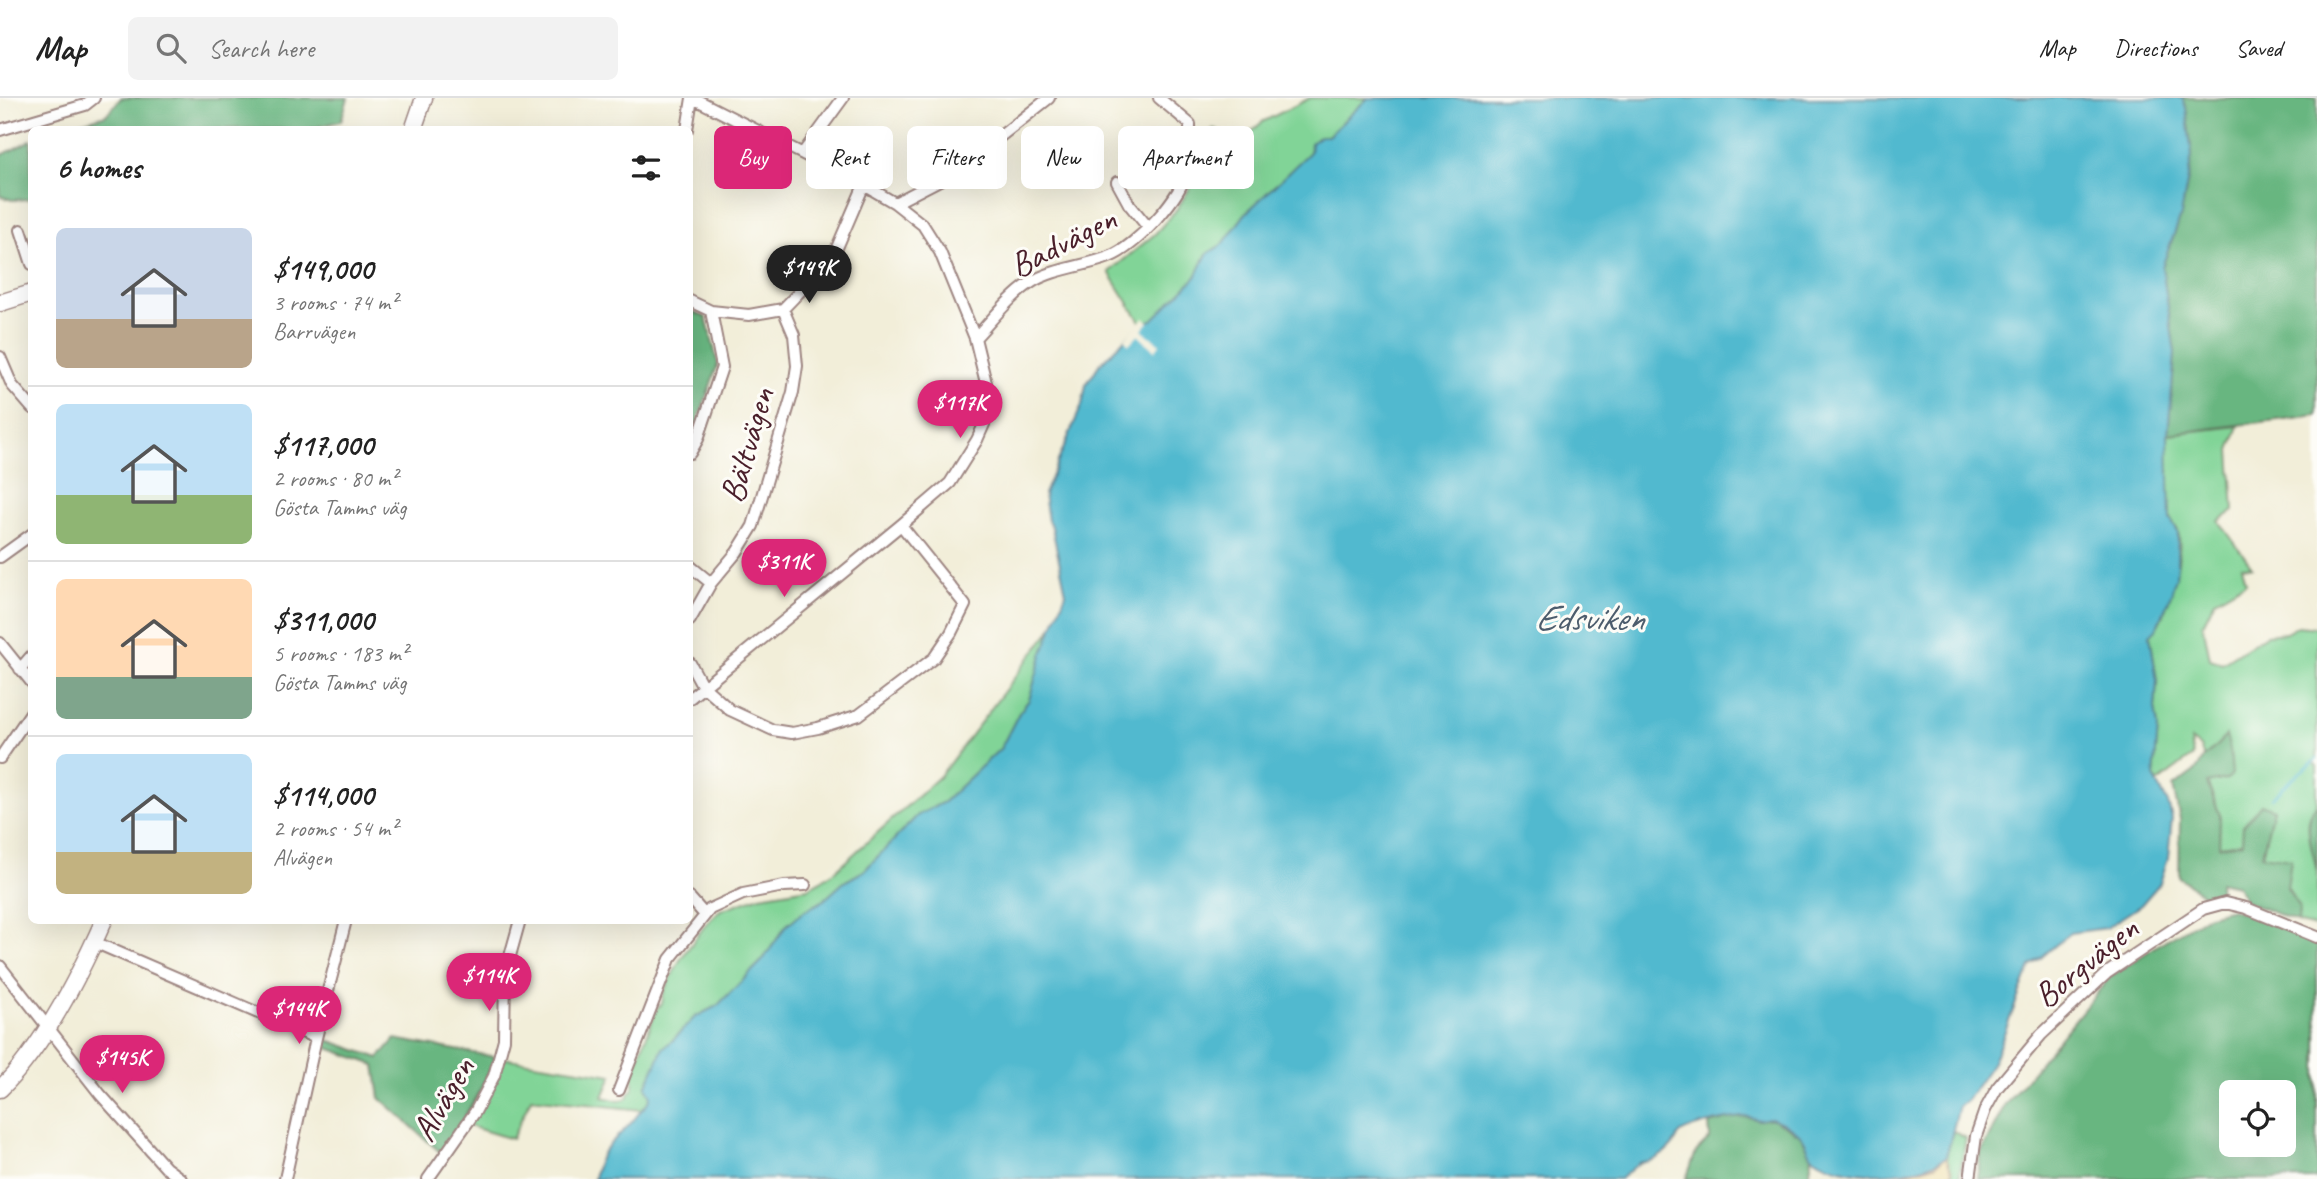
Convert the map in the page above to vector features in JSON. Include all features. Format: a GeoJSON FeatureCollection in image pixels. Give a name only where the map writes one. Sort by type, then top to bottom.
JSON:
{"type":"FeatureCollection","features":[{"type":"Feature","properties":{"kind":"street"},"geometry":{"type":"LineString","coordinates":[[0,130],[85,105],[94,98]]}},
{"type":"Feature","properties":{"kind":"street"},"geometry":{"type":"LineString","coordinates":[[414,126],[424,98]]}},
{"type":"Feature","properties":{"kind":"street"},"geometry":{"type":"LineString","coordinates":[[688,126],[692,98],[806,155]]}},
{"type":"Feature","properties":{"kind":"street"},"geometry":{"type":"LineString","coordinates":[[803,153],[844,98]]}},
{"type":"Feature","properties":{"kind":"street"},"geometry":{"type":"LineString","coordinates":[[895,203],[955,172],[1049,98]]}},
{"type":"Feature","properties":{"kind":"street","name":"Badvägen"},"geometry":{"type":"LineString","coordinates":[[975,338],[1015,295],[1034,280],[1111,256],[1128,246],[1166,208],[1183,183],[1188,167],[1190,124],[1159,98]]}},
{"type":"Feature","properties":{"kind":"street","name":"Badvägen"},"geometry":{"type":"LineString","coordinates":[[1116,183],[1147,226]]}},
{"type":"Feature","properties":{"kind":"street"},"geometry":{"type":"LineString","coordinates":[[693,302],[711,311],[749,315],[783,309],[833,257],[861,189]]}},
{"type":"Feature","properties":{"kind":"street"},"geometry":{"type":"LineString","coordinates":[[693,695],[950,483],[967,460],[985,422],[988,404],[986,383],[975,338],[940,252],[923,225],[895,203],[870,189]]}},
{"type":"Feature","properties":{"kind":"street"},"geometry":{"type":"LineString","coordinates":[[21,230],[28,252]]}},
{"type":"Feature","properties":{"kind":"street"},"geometry":{"type":"LineString","coordinates":[[0,303],[28,294]]}},
{"type":"Feature","properties":{"kind":"street","name":"Bältvägen"},"geometry":{"type":"LineString","coordinates":[[693,615],[711,583],[737,552],[753,526],[793,392],[797,366],[794,335],[783,309]]}},
{"type":"Feature","properties":{"kind":"street"},"geometry":{"type":"LineString","coordinates":[[693,448],[722,367],[711,311]]}},
{"type":"Feature","properties":{"kind":"street"},"geometry":{"type":"LineString","coordinates":[[0,357],[12,385],[28,403]]}},
{"type":"Feature","properties":{"kind":"street"},"geometry":{"type":"LineString","coordinates":[[693,668],[702,685],[730,710],[773,730],[792,733],[859,715],[934,658],[965,606],[901,525]]}},
{"type":"Feature","properties":{"kind":"street"},"geometry":{"type":"LineString","coordinates":[[0,556],[28,537]]}},
{"type":"Feature","properties":{"kind":"street"},"geometry":{"type":"LineString","coordinates":[[693,568],[711,583]]}},
{"type":"Feature","properties":{"kind":"street"},"geometry":{"type":"LineString","coordinates":[[0,643],[28,678]]}},
{"type":"Feature","properties":{"kind":"street"},"geometry":{"type":"LineString","coordinates":[[20,669],[28,660]]}},
{"type":"Feature","properties":{"kind":"street"},"geometry":{"type":"LineString","coordinates":[[0,758],[28,717]]}},
{"type":"Feature","properties":{"kind":"street"},"geometry":{"type":"LineString","coordinates":[[619,1090],[670,958],[710,909],[743,894],[805,885]]}},
{"type":"Feature","properties":{"kind":"street"},"geometry":{"type":"LineString","coordinates":[[693,901],[705,915]]}},
{"type":"Feature","properties":{"kind":"street","name":"Borgvägen"},"geometry":{"type":"LineString","coordinates":[[1970,1179],[1976,1136],[1985,1110],[1997,1088],[2041,1035],[2107,973],[2203,909],[2225,903],[2246,908],[2317,937]]}},
{"type":"Feature","properties":{"kind":"street"},"geometry":{"type":"LineString","coordinates":[[0,1089],[27,1059],[47,1028],[102,924]]}},
{"type":"Feature","properties":{"kind":"street"},"geometry":{"type":"LineString","coordinates":[[285,1179],[316,1038],[345,924]]}},
{"type":"Feature","properties":{"kind":"street","name":"Alvägen"},"geometry":{"type":"LineString","coordinates":[[428,1179],[475,1112],[494,1076],[504,1039],[505,974],[519,924]]}},
{"type":"Feature","properties":{"kind":"street"},"geometry":{"type":"LineString","coordinates":[[94,942],[316,1038]]}},
{"type":"Feature","properties":{"kind":"street"},"geometry":{"type":"LineString","coordinates":[[0,966],[47,1028],[141,1140],[166,1168],[181,1179]]}},
{"type":"Feature","properties":{"kind":"green space"},"geometry":{"type":"Polygon","coordinates":[[[121,98],[348,98],[341,121],[321,126],[68,126],[106,115],[121,98]]]}},
{"type":"Feature","properties":{"kind":"green space"},"geometry":{"type":"Polygon","coordinates":[[[1310,98],[1368,98],[1246,213],[1223,244],[1207,254],[1196,277],[1152,321],[1141,323],[1109,272],[1155,234],[1177,209],[1189,189],[1254,189],[1254,129],[1262,122],[1310,98]]]}},
{"type":"Feature","properties":{"kind":"green space"},"geometry":{"type":"Polygon","coordinates":[[[2182,98],[2317,98],[2317,415],[2168,434],[2175,353],[2162,267],[2181,215],[2192,156],[2186,108],[2182,98]]]}},
{"type":"Feature","properties":{"kind":"green space"},"geometry":{"type":"Polygon","coordinates":[[[28,142],[28,199],[12,200],[0,196],[0,156],[28,142]]]}},
{"type":"Feature","properties":{"kind":"green space"},"geometry":{"type":"Polygon","coordinates":[[[693,312],[706,317],[718,364],[693,435],[693,312]]]}},
{"type":"Feature","properties":{"kind":"green space"},"geometry":{"type":"Polygon","coordinates":[[[2239,426],[2230,450],[2234,511],[2219,521],[2252,567],[2242,566],[2246,582],[2215,600],[2203,624],[2210,659],[2222,663],[2266,635],[2286,633],[2298,626],[2317,628],[2317,759],[2313,762],[2317,766],[2317,804],[2309,819],[2309,828],[2317,873],[2317,928],[2298,922],[2291,894],[2262,855],[2273,809],[2261,804],[2242,843],[2219,846],[2220,815],[2207,782],[2227,779],[2226,736],[2204,758],[2200,747],[2191,740],[2193,756],[2158,782],[2154,777],[2158,727],[2155,708],[2157,681],[2150,635],[2163,615],[2173,586],[2179,555],[2178,531],[2171,519],[2169,507],[2168,434],[2239,426]]]}},
{"type":"Feature","properties":{"kind":"green space"},"geometry":{"type":"Polygon","coordinates":[[[1052,628],[1029,700],[1001,748],[944,802],[918,815],[864,871],[844,882],[823,901],[804,911],[786,926],[762,961],[717,1006],[695,1017],[663,1048],[649,1105],[641,1110],[531,1098],[512,1139],[462,1124],[496,1057],[612,1075],[603,1097],[619,1101],[626,1099],[633,1089],[633,1072],[657,1008],[662,1004],[664,991],[680,960],[706,924],[720,910],[760,896],[808,888],[834,872],[940,776],[1052,628]]]}},
{"type":"Feature","properties":{"kind":"green space"},"geometry":{"type":"Polygon","coordinates":[[[2226,736],[2232,774],[2227,779],[2207,783],[2220,815],[2219,846],[2242,843],[2243,826],[2261,804],[2273,809],[2262,855],[2291,859],[2287,888],[2299,908],[2298,922],[2246,902],[2237,886],[2219,882],[2220,897],[2209,899],[2179,877],[2180,819],[2173,787],[2196,770],[2226,736]]]}},
{"type":"Feature","properties":{"kind":"green space"},"geometry":{"type":"Polygon","coordinates":[[[2317,804],[2317,871],[2309,827],[2312,811],[2317,804]]]}},
{"type":"Feature","properties":{"kind":"green space"},"geometry":{"type":"Polygon","coordinates":[[[2232,909],[2317,945],[2317,1179],[1978,1179],[1980,1154],[2005,1105],[2110,977],[2209,915],[2232,909]]]}},
{"type":"Feature","properties":{"kind":"green space"},"geometry":{"type":"Polygon","coordinates":[[[322,1038],[379,1058],[395,1039],[496,1057],[471,1106],[440,1152],[380,1098],[375,1065],[319,1045],[322,1038]]]}},
{"type":"Feature","properties":{"kind":"green space"},"geometry":{"type":"Polygon","coordinates":[[[1749,1117],[1759,1120],[1771,1118],[1800,1134],[1812,1156],[1809,1179],[1686,1179],[1696,1152],[1710,1138],[1709,1124],[1731,1118],[1749,1117]]]}},
{"type":"Feature","properties":{"kind":"green space"},"geometry":{"type":"Polygon","coordinates":[[[1953,1131],[1966,1138],[1959,1179],[1946,1179],[1952,1172],[1946,1157],[1953,1131]]]}},
{"type":"Feature","properties":{"kind":"sand"},"geometry":{"type":"Polygon","coordinates":[[[1946,1157],[1952,1172],[1946,1179],[1890,1178],[1935,1165],[1946,1157]]]}},
{"type":"Feature","properties":{"kind":"water","name":"Edsviken"},"geometry":{"type":"Polygon","coordinates":[[[1368,98],[2182,98],[2186,108],[2192,156],[2181,215],[2162,267],[2175,353],[2168,434],[2170,519],[2178,532],[2177,565],[2168,603],[2156,629],[2150,635],[2157,681],[2155,708],[2158,727],[2154,777],[2168,803],[2172,818],[2168,858],[2160,883],[2141,905],[2106,928],[2070,933],[2030,967],[1993,1062],[1967,1100],[1959,1106],[1946,1157],[1914,1169],[1858,1172],[1825,1164],[1812,1156],[1802,1137],[1787,1125],[1770,1118],[1759,1120],[1749,1117],[1714,1122],[1687,1130],[1680,1134],[1662,1155],[1640,1162],[1620,1179],[594,1179],[606,1149],[649,1101],[651,1096],[646,1087],[663,1048],[695,1017],[717,1006],[762,961],[786,926],[804,911],[823,901],[844,882],[864,871],[918,815],[944,802],[1001,748],[1029,700],[1042,655],[1066,593],[1044,494],[1082,405],[1086,385],[1099,365],[1141,323],[1152,320],[1196,277],[1207,254],[1223,244],[1246,213],[1310,152],[1311,143],[1320,136],[1328,136],[1368,98]]]}},
{"type":"Feature","properties":{"kind":"pier"},"geometry":{"type":"Polygon","coordinates":[[[1145,318],[1149,322],[1142,330],[1160,344],[1155,351],[1138,335],[1129,344],[1124,339],[1145,318]]]}},
{"type":"Feature","properties":{"kind":"waterway"},"geometry":{"type":"LineString","coordinates":[[2272,798],[2317,759]]}}]}
